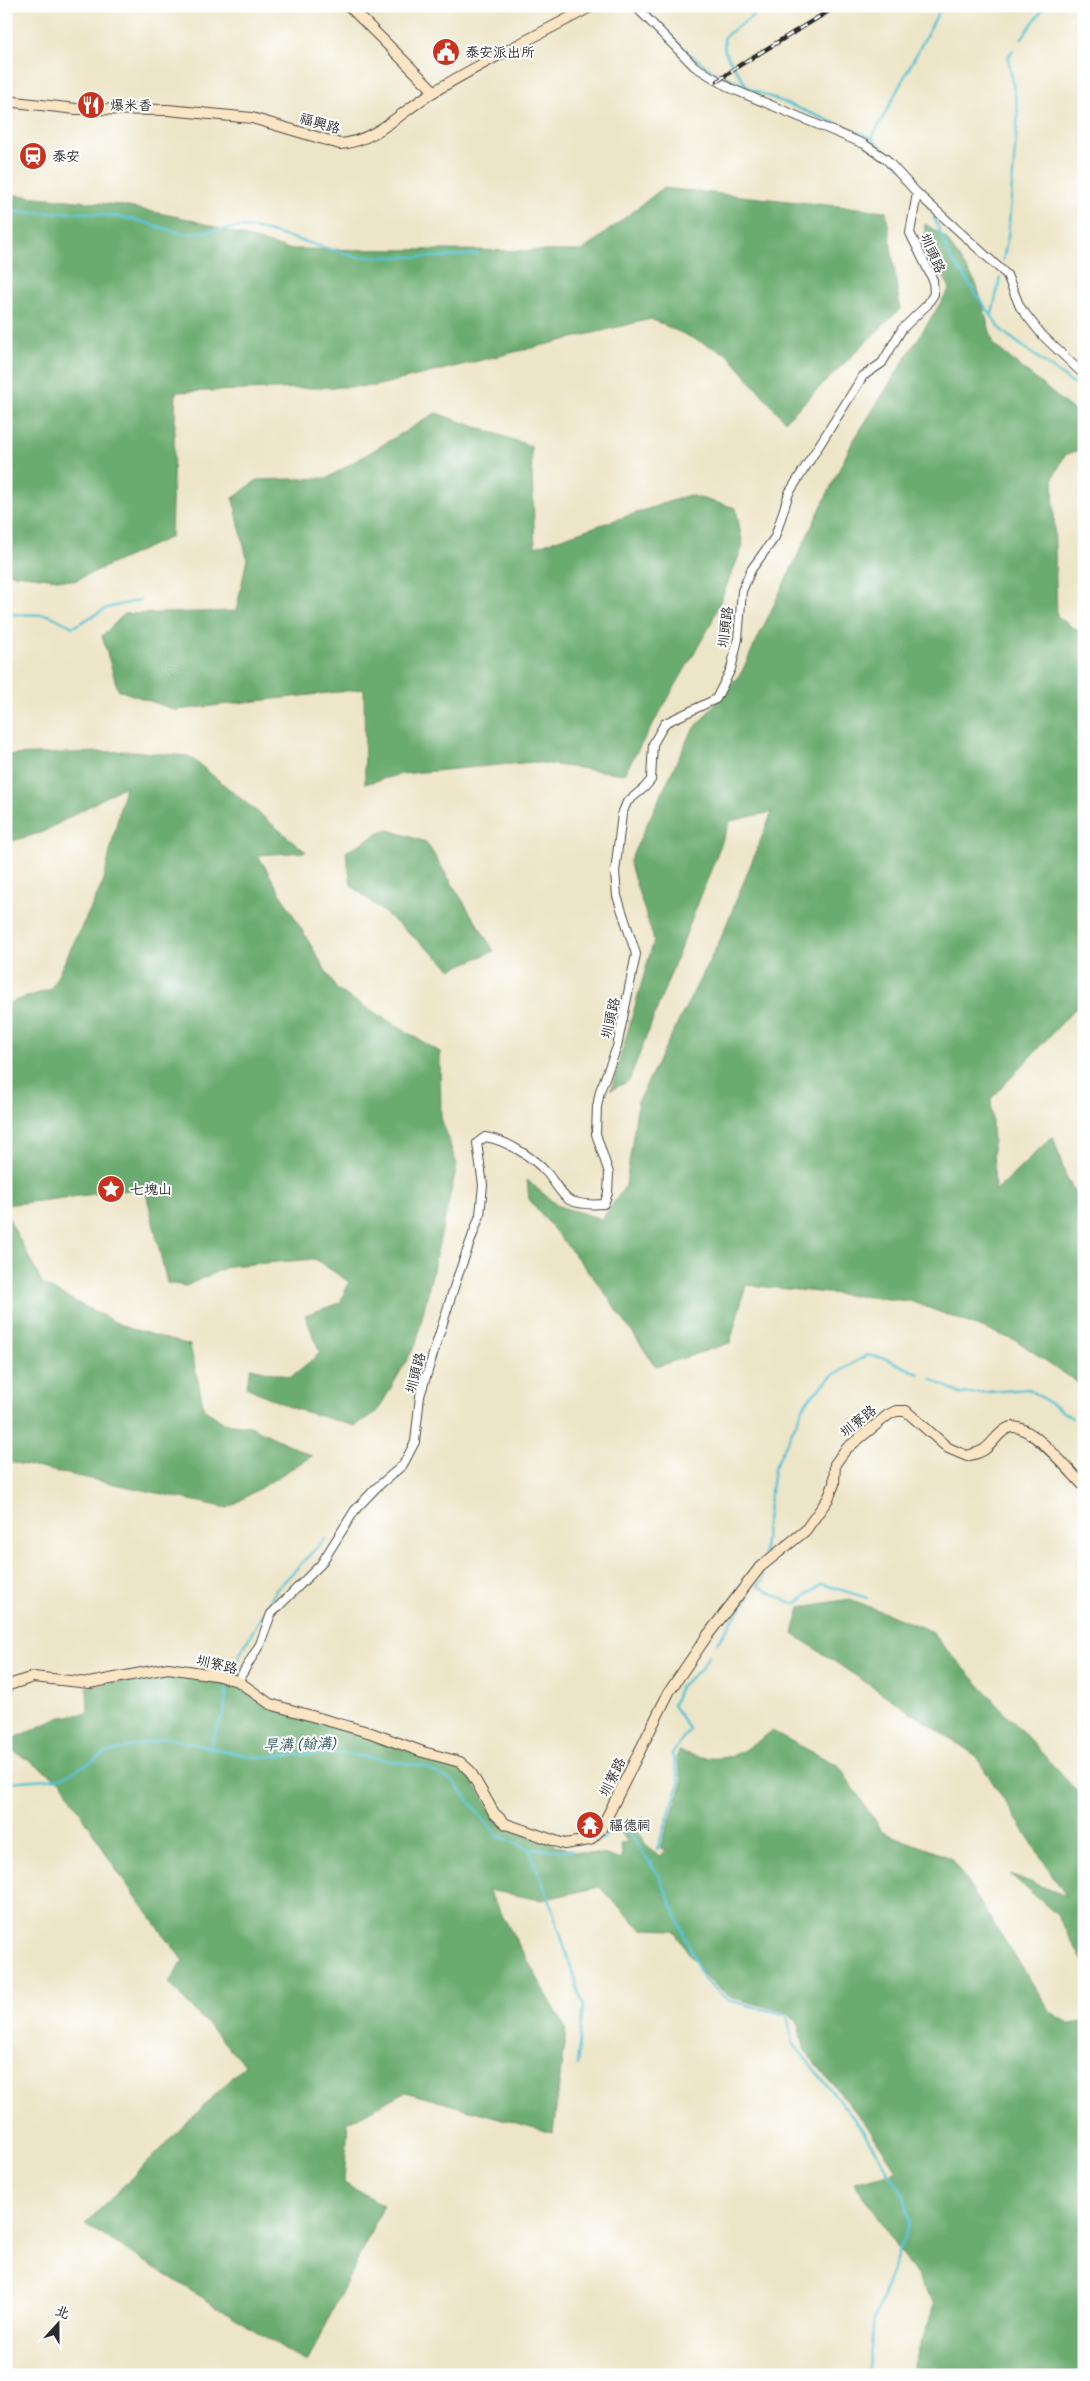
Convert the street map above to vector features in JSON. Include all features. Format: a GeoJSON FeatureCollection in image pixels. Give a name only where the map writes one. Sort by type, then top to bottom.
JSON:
{"type":"FeatureCollection","features":[{"type":"Feature","properties":{"kind":"street"},"geometry":{"type":"LineString","coordinates":[[349,6],[434,91]]}},
{"type":"Feature","properties":{"kind":"street","name":"福興路"},"geometry":{"type":"LineString","coordinates":[[6,101],[76,109],[168,110],[252,118],[340,144],[351,143],[371,135],[434,91],[592,6]]}},
{"type":"Feature","properties":{"kind":"street","name":"圳頭路"},"geometry":{"type":"LineString","coordinates":[[635,6],[694,66],[730,88],[864,144],[886,159],[917,193],[1007,274],[1020,307],[1042,335],[1084,375]]}},
{"type":"Feature","properties":{"kind":"street","name":"圳頭路"},"geometry":{"type":"LineString","coordinates":[[238,1681],[260,1644],[271,1614],[321,1564],[355,1510],[376,1488],[404,1464],[415,1442],[420,1396],[450,1299],[480,1215],[482,1186],[477,1144],[484,1137],[500,1141],[533,1160],[547,1173],[568,1200],[584,1204],[604,1204],[608,1193],[609,1173],[596,1134],[597,1107],[600,1091],[617,1046],[636,954],[617,896],[615,872],[622,814],[627,802],[644,788],[650,780],[653,744],[665,723],[716,700],[731,668],[738,639],[742,591],[751,570],[775,537],[789,494],[862,376],[882,363],[902,329],[927,305],[934,294],[933,280],[910,233],[917,193]]}},
{"type":"Feature","properties":{"kind":"street","name":"圳寮路"},"geometry":{"type":"LineString","coordinates":[[6,1686],[33,1677],[89,1683],[168,1668],[238,1681],[270,1704],[371,1733],[423,1752],[460,1762],[470,1770],[494,1813],[506,1824],[564,1844],[590,1840],[601,1829],[614,1806],[669,1692],[707,1636],[760,1567],[805,1531],[811,1523],[828,1499],[834,1484],[835,1464],[846,1449],[888,1414],[896,1411],[906,1411],[948,1448],[967,1456],[985,1449],[1009,1428],[1022,1429],[1040,1440],[1084,1486]]}},
{"type":"Feature","properties":{"kind":"green space"},"geometry":{"type":"Polygon","coordinates":[[[663,188],[886,211],[900,309],[785,421],[727,354],[651,319],[375,386],[176,392],[171,537],[74,581],[6,573],[6,194],[119,205],[188,219],[287,249],[582,251],[663,188]]]}},
{"type":"Feature","properties":{"kind":"green space"},"geometry":{"type":"Polygon","coordinates":[[[925,224],[945,237],[976,283],[994,345],[1084,419],[1084,448],[1065,455],[1053,478],[1057,616],[1084,635],[1084,999],[991,1099],[995,1192],[1053,1136],[1066,1177],[1084,1208],[1084,1387],[1017,1341],[910,1301],[746,1285],[730,1343],[656,1367],[600,1286],[529,1199],[527,1180],[558,1206],[602,1219],[626,1185],[638,1101],[721,938],[772,812],[730,821],[629,1081],[611,1090],[654,940],[629,862],[690,734],[741,673],[852,443],[950,288],[924,244],[925,224]]]}},
{"type":"Feature","properties":{"kind":"green space"},"geometry":{"type":"Polygon","coordinates":[[[436,413],[531,446],[535,547],[689,495],[736,508],[743,546],[710,626],[624,774],[533,762],[401,774],[365,784],[364,689],[176,710],[118,690],[102,636],[124,614],[236,611],[247,559],[233,498],[257,480],[327,478],[436,413]]]}},
{"type":"Feature","properties":{"kind":"green space"},"geometry":{"type":"Polygon","coordinates":[[[130,751],[189,756],[306,852],[258,855],[337,990],[440,1052],[441,1118],[457,1165],[416,1344],[377,1412],[355,1426],[292,1408],[246,1387],[251,1368],[291,1377],[320,1353],[305,1315],[340,1303],[349,1282],[315,1259],[229,1266],[186,1286],[167,1283],[145,1188],[6,1205],[6,1004],[51,989],[103,883],[125,786],[43,832],[6,843],[6,755],[130,751]]]}},
{"type":"Feature","properties":{"kind":"green space"},"geometry":{"type":"Polygon","coordinates":[[[386,829],[426,842],[494,951],[452,969],[351,885],[346,852],[386,829]]]}},
{"type":"Feature","properties":{"kind":"green space"},"geometry":{"type":"Polygon","coordinates":[[[6,1213],[43,1285],[125,1327],[190,1345],[204,1409],[224,1423],[250,1426],[312,1456],[228,1508],[6,1461],[6,1213]]]}},
{"type":"Feature","properties":{"kind":"green space"},"geometry":{"type":"Polygon","coordinates":[[[850,1599],[929,1630],[1084,1799],[1084,1963],[1057,1915],[1010,1874],[1066,1896],[975,1755],[793,1634],[800,1607],[850,1599]]]}},
{"type":"Feature","properties":{"kind":"green space"},"geometry":{"type":"Polygon","coordinates":[[[168,1671],[225,1681],[238,1686],[270,1707],[458,1766],[468,1774],[502,1826],[576,1852],[606,1855],[622,1860],[621,1843],[628,1842],[617,1829],[625,1820],[629,1820],[647,1846],[656,1854],[661,1856],[666,1850],[660,1848],[683,1782],[676,1758],[679,1751],[707,1758],[729,1756],[739,1753],[772,1731],[839,1766],[882,1832],[951,1858],[1051,2012],[1070,2024],[1084,2022],[1084,2375],[910,2375],[935,2304],[854,2182],[897,2171],[865,2123],[805,2051],[798,2024],[789,2013],[730,1997],[706,1978],[673,1930],[641,1929],[599,1887],[542,1900],[488,1890],[566,2029],[553,2133],[405,2092],[348,2122],[344,2183],[384,2205],[307,2363],[85,2224],[245,2065],[169,1983],[183,1961],[117,1871],[61,1781],[6,1746],[6,1742],[61,1717],[88,1713],[87,1687],[168,1671]]]}},
{"type":"Feature","properties":{"kind":"waterway"},"geometry":{"type":"LineString","coordinates":[[641,6],[686,51],[710,69],[747,87]]}},
{"type":"Feature","properties":{"kind":"waterway"},"geometry":{"type":"LineString","coordinates":[[766,6],[724,37],[725,52],[748,88],[872,138],[924,190]]}},
{"type":"Feature","properties":{"kind":"waterway"},"geometry":{"type":"LineString","coordinates":[[872,138],[942,6]]}},
{"type":"Feature","properties":{"kind":"waterway"},"geometry":{"type":"LineString","coordinates":[[1021,39],[1045,6]]}},
{"type":"Feature","properties":{"kind":"waterway"},"geometry":{"type":"LineString","coordinates":[[1003,260],[1008,236],[1018,112],[1008,57],[1013,50]]}},
{"type":"Feature","properties":{"kind":"waterway"},"geometry":{"type":"LineString","coordinates":[[6,212],[90,213],[132,219],[184,234],[243,227],[264,230],[357,257],[442,257],[478,254]]}},
{"type":"Feature","properties":{"kind":"waterway"},"geometry":{"type":"LineString","coordinates":[[934,217],[949,255],[1002,331],[1084,392]]}},
{"type":"Feature","properties":{"kind":"waterway"},"geometry":{"type":"LineString","coordinates":[[992,314],[1000,278]]}},
{"type":"Feature","properties":{"kind":"waterway"},"geometry":{"type":"LineString","coordinates":[[6,614],[49,615],[73,627],[107,608],[140,600]]}},
{"type":"Feature","properties":{"kind":"waterway","name":"旱溝 (翰溝)"},"geometry":{"type":"LineString","coordinates":[[764,1554],[774,1469],[806,1402],[832,1376],[867,1355],[887,1359],[919,1374]]}},
{"type":"Feature","properties":{"kind":"waterway","name":"旱溝 (翰溝)"},"geometry":{"type":"LineString","coordinates":[[931,1379],[961,1394],[1029,1389],[1072,1418]]}},
{"type":"Feature","properties":{"kind":"waterway"},"geometry":{"type":"LineString","coordinates":[[233,1672],[240,1654],[276,1590],[325,1539]]}},
{"type":"Feature","properties":{"kind":"waterway","name":"旱溝 (翰溝)"},"geometry":{"type":"LineString","coordinates":[[758,1585],[763,1580],[763,1574]]}},
{"type":"Feature","properties":{"kind":"waterway"},"geometry":{"type":"LineString","coordinates":[[758,1586],[789,1602],[797,1603],[822,1584],[867,1598]]}},
{"type":"Feature","properties":{"kind":"waterway","name":"旱溝 (翰溝)"},"geometry":{"type":"LineString","coordinates":[[717,1643],[750,1595]]}},
{"type":"Feature","properties":{"kind":"waterway","name":"旱溝 (翰溝)"},"geometry":{"type":"LineString","coordinates":[[657,1849],[680,1782],[672,1754],[689,1729],[673,1705],[680,1686],[699,1671],[709,1655]]}},
{"type":"Feature","properties":{"kind":"waterway"},"geometry":{"type":"LineString","coordinates":[[210,1746],[224,1712],[227,1687]]}},
{"type":"Feature","properties":{"kind":"waterway","name":"旱溝 (翰溝)"},"geometry":{"type":"LineString","coordinates":[[6,1782],[61,1778],[109,1752],[166,1738],[253,1757],[342,1753],[423,1766],[454,1782],[497,1835],[529,1849],[572,1851]]}},
{"type":"Feature","properties":{"kind":"waterway","name":"旱溝 (翰溝)"},"geometry":{"type":"LineString","coordinates":[[593,1842],[602,1839],[620,1823],[630,1833],[651,1865],[652,1862]]}},
{"type":"Feature","properties":{"kind":"waterway"},"geometry":{"type":"LineString","coordinates":[[529,1849],[550,1902],[583,2005],[577,2065]]}},
{"type":"Feature","properties":{"kind":"waterway"},"geometry":{"type":"LineString","coordinates":[[651,1865],[659,1875],[703,1979],[728,2000],[787,2015],[793,2043],[859,2125],[905,2198],[909,2223],[874,2320],[868,2375]]}},
{"type":"Feature","properties":{"kind":"railway"},"geometry":{"type":"LineString","coordinates":[[718,81],[740,65],[837,6]]}},
{"type":"Feature","properties":{"kind":"place","name":"泰安派出所"},"geometry":{"type":"Point","coordinates":[446,52]}},
{"type":"Feature","properties":{"kind":"place","name":"爆米香"},"geometry":{"type":"Point","coordinates":[91,105]}},
{"type":"Feature","properties":{"kind":"place","name":"泰安"},"geometry":{"type":"Point","coordinates":[33,156]}},
{"type":"Feature","properties":{"kind":"place","name":"七塊山"},"geometry":{"type":"Point","coordinates":[111,1189]}},
{"type":"Feature","properties":{"kind":"place","name":"福德祠"},"geometry":{"type":"Point","coordinates":[590,1825]}}]}
